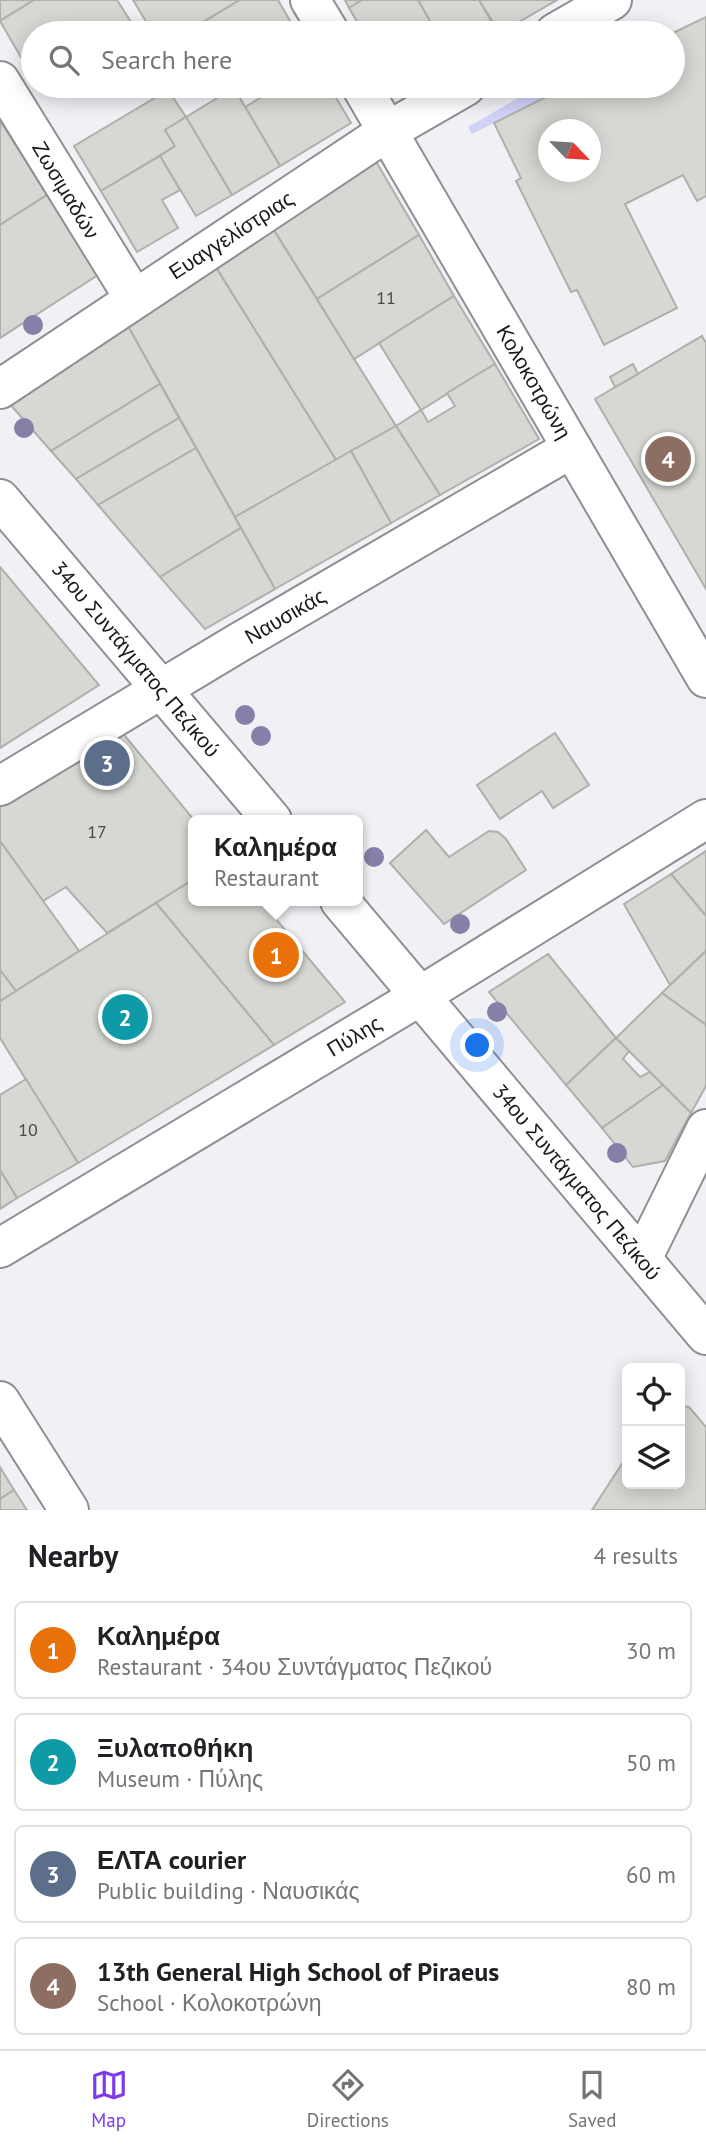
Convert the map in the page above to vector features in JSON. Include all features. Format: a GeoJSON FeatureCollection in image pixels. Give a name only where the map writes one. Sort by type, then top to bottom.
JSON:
{"type":"FeatureCollection","features":[{"type":"Feature","properties":{"kind":"street"},"geometry":{"type":"LineString","coordinates":[[310,0],[323,21]]}},
{"type":"Feature","properties":{"kind":"street"},"geometry":{"type":"LineString","coordinates":[[576,21],[612,0]]}},
{"type":"Feature","properties":{"kind":"street","name":"Ζωσιμαδών"},"geometry":{"type":"LineString","coordinates":[[0,81],[134,299]]}},
{"type":"Feature","properties":{"kind":"street","name":"Κολοκοτρώνη"},"geometry":{"type":"LineString","coordinates":[[368,98],[706,678]]}},
{"type":"Feature","properties":{"kind":"street","name":"Ευαγγελίστριας"},"geometry":{"type":"LineString","coordinates":[[0,389],[388,131],[445,98]]}},
{"type":"Feature","properties":{"kind":"street","name":"Ναυσικάς"},"geometry":{"type":"LineString","coordinates":[[0,786],[572,448]]}},
{"type":"Feature","properties":{"kind":"street","name":"34ου Συντάγματος Πεζικού"},"geometry":{"type":"LineString","coordinates":[[0,499],[268,815]]}},
{"type":"Feature","properties":{"kind":"street","name":"Πύλης"},"geometry":{"type":"LineString","coordinates":[[0,1248],[421,996],[706,819]]}},
{"type":"Feature","properties":{"kind":"street","name":"34ου Συντάγματος Πεζικού"},"geometry":{"type":"LineString","coordinates":[[344,906],[706,1335]]}},
{"type":"Feature","properties":{"kind":"street"},"geometry":{"type":"LineString","coordinates":[[642,1259],[706,1129]]}},
{"type":"Feature","properties":{"kind":"street"},"geometry":{"type":"LineString","coordinates":[[0,1401],[69,1510]]}},
{"type":"Feature","properties":{"kind":"shaded area"},"geometry":{"type":"Polygon","coordinates":[[[518,98],[544,98],[472,134],[468,127],[518,98]]]}},
{"type":"Feature","properties":{"kind":"building"},"geometry":{"type":"Polygon","coordinates":[[[0,0],[34,0],[0,21],[0,0]]]}},
{"type":"Feature","properties":{"kind":"building"},"geometry":{"type":"Polygon","coordinates":[[[34,0],[117,0],[130,21],[21,21],[21,57],[0,21],[34,0]]]}},
{"type":"Feature","properties":{"kind":"building"},"geometry":{"type":"Polygon","coordinates":[[[133,0],[240,0],[204,21],[146,21],[133,0]]]}},
{"type":"Feature","properties":{"kind":"building"},"geometry":{"type":"Polygon","coordinates":[[[240,0],[278,0],[290,21],[205,21],[240,0]]]}},
{"type":"Feature","properties":{"kind":"building"},"geometry":{"type":"Polygon","coordinates":[[[345,0],[362,0],[349,8],[345,0]]]}},
{"type":"Feature","properties":{"kind":"building"},"geometry":{"type":"Polygon","coordinates":[[[362,0],[418,0],[430,21],[357,21],[349,8],[362,0]]]}},
{"type":"Feature","properties":{"kind":"building"},"geometry":{"type":"Polygon","coordinates":[[[418,0],[479,0],[491,21],[430,21],[418,0]]]}},
{"type":"Feature","properties":{"kind":"building"},"geometry":{"type":"Polygon","coordinates":[[[479,0],[557,0],[521,21],[492,21],[479,0]]]}},
{"type":"Feature","properties":{"kind":"building"},"geometry":{"type":"Polygon","coordinates":[[[706,17],[706,196],[697,201],[683,175],[625,204],[677,308],[604,345],[577,290],[571,292],[516,181],[521,178],[494,123],[544,98],[685,98],[685,27],[706,17]]]}},
{"type":"Feature","properties":{"kind":"building"},"geometry":{"type":"Polygon","coordinates":[[[155,98],[173,98],[186,117],[165,130],[175,146],[101,191],[74,146],[155,98]]]}},
{"type":"Feature","properties":{"kind":"building"},"geometry":{"type":"Polygon","coordinates":[[[217,98],[240,98],[280,166],[232,195],[186,117],[217,98]]]}},
{"type":"Feature","properties":{"kind":"building"},"geometry":{"type":"Polygon","coordinates":[[[260,98],[336,98],[351,123],[280,166],[245,107],[260,98]]]}},
{"type":"Feature","properties":{"kind":"building"},"geometry":{"type":"Polygon","coordinates":[[[186,117],[232,195],[196,216],[160,156],[175,146],[165,130],[186,117]]]}},
{"type":"Feature","properties":{"kind":"building"},"geometry":{"type":"Polygon","coordinates":[[[0,123],[47,195],[0,225],[0,123]]]}},
{"type":"Feature","properties":{"kind":"building"},"geometry":{"type":"Polygon","coordinates":[[[160,156],[180,190],[162,200],[178,228],[137,252],[101,191],[160,156]]]}},
{"type":"Feature","properties":{"kind":"building"},"geometry":{"type":"Polygon","coordinates":[[[374,158],[419,235],[317,299],[270,224],[374,158]]]}},
{"type":"Feature","properties":{"kind":"building"},"geometry":{"type":"Polygon","coordinates":[[[47,195],[98,275],[0,338],[0,225],[47,195]]]}},
{"type":"Feature","properties":{"kind":"building"},"geometry":{"type":"Polygon","coordinates":[[[270,224],[396,426],[336,460],[212,261],[270,224]]]}},
{"type":"Feature","properties":{"kind":"building"},"geometry":{"type":"Polygon","coordinates":[[[419,235],[454,296],[354,359],[317,299],[419,235]]]}},
{"type":"Feature","properties":{"kind":"building"},"geometry":{"type":"Polygon","coordinates":[[[212,261],[336,460],[235,517],[123,317],[212,261]]]}},
{"type":"Feature","properties":{"kind":"building"},"geometry":{"type":"Polygon","coordinates":[[[454,296],[495,364],[421,410],[379,343],[454,296]]]}},
{"type":"Feature","properties":{"kind":"building"},"geometry":{"type":"Polygon","coordinates":[[[123,317],[160,384],[51,451],[1,394],[123,317]]]}},
{"type":"Feature","properties":{"kind":"building"},"geometry":{"type":"Polygon","coordinates":[[[702,336],[706,343],[706,589],[595,399],[702,336]]]}},
{"type":"Feature","properties":{"kind":"building"},"geometry":{"type":"Polygon","coordinates":[[[495,364],[539,439],[440,495],[396,426],[421,410],[428,422],[455,406],[447,393],[495,364]]]}},
{"type":"Feature","properties":{"kind":"building"},"geometry":{"type":"Polygon","coordinates":[[[633,364],[638,374],[615,387],[610,377],[633,364]]]}},
{"type":"Feature","properties":{"kind":"building"},"geometry":{"type":"Polygon","coordinates":[[[160,384],[179,418],[76,479],[51,451],[160,384]]]}},
{"type":"Feature","properties":{"kind":"building"},"geometry":{"type":"Polygon","coordinates":[[[179,418],[196,448],[98,505],[76,479],[179,418]]]}},
{"type":"Feature","properties":{"kind":"building"},"geometry":{"type":"Polygon","coordinates":[[[396,426],[440,495],[391,523],[351,451],[396,426]]]}},
{"type":"Feature","properties":{"kind":"building"},"geometry":{"type":"Polygon","coordinates":[[[196,448],[241,528],[160,577],[98,505],[196,448]]]}},
{"type":"Feature","properties":{"kind":"building"},"geometry":{"type":"Polygon","coordinates":[[[351,451],[391,523],[275,589],[235,517],[351,451]]]}},
{"type":"Feature","properties":{"kind":"building"},"geometry":{"type":"Polygon","coordinates":[[[241,528],[275,589],[205,629],[160,577],[241,528]]]}},
{"type":"Feature","properties":{"kind":"building"},"geometry":{"type":"Polygon","coordinates":[[[0,567],[99,685],[0,748],[0,567]]]}},
{"type":"Feature","properties":{"kind":"building"},"geometry":{"type":"Polygon","coordinates":[[[121,731],[190,815],[188,883],[107,933],[66,887],[43,901],[0,841],[0,801],[121,731]]]}},
{"type":"Feature","properties":{"kind":"building"},"geometry":{"type":"Polygon","coordinates":[[[555,733],[589,785],[553,808],[542,791],[500,819],[477,785],[555,733]]]}},
{"type":"Feature","properties":{"kind":"building"},"geometry":{"type":"Polygon","coordinates":[[[426,830],[449,857],[489,831],[498,832],[506,839],[526,870],[444,924],[390,863],[426,830]]]}},
{"type":"Feature","properties":{"kind":"building"},"geometry":{"type":"Polygon","coordinates":[[[0,841],[79,951],[16,991],[0,970],[0,841]]]}},
{"type":"Feature","properties":{"kind":"building"},"geometry":{"type":"Polygon","coordinates":[[[706,851],[706,916],[671,874],[706,851]]]}},
{"type":"Feature","properties":{"kind":"building"},"geometry":{"type":"Polygon","coordinates":[[[671,874],[706,916],[706,951],[670,985],[624,904],[671,874]]]}},
{"type":"Feature","properties":{"kind":"building"},"geometry":{"type":"Polygon","coordinates":[[[188,883],[188,906],[265,906],[345,1002],[274,1045],[156,903],[188,883]]]}},
{"type":"Feature","properties":{"kind":"building"},"geometry":{"type":"Polygon","coordinates":[[[156,903],[274,1045],[78,1163],[0,1038],[0,1001],[156,903]]]}},
{"type":"Feature","properties":{"kind":"building"},"geometry":{"type":"Polygon","coordinates":[[[706,951],[706,1025],[662,993],[706,951]]]}},
{"type":"Feature","properties":{"kind":"building"},"geometry":{"type":"Polygon","coordinates":[[[548,954],[616,1038],[566,1085],[489,992],[548,954]]]}},
{"type":"Feature","properties":{"kind":"building"},"geometry":{"type":"Polygon","coordinates":[[[0,970],[16,991],[0,1001],[0,970]]]}},
{"type":"Feature","properties":{"kind":"building"},"geometry":{"type":"Polygon","coordinates":[[[662,993],[706,1025],[706,1086],[691,1113],[616,1038],[662,993]]]}},
{"type":"Feature","properties":{"kind":"building"},"geometry":{"type":"Polygon","coordinates":[[[616,1038],[629,1051],[623,1059],[640,1077],[650,1072],[663,1085],[602,1128],[566,1085],[616,1038]]]}},
{"type":"Feature","properties":{"kind":"building"},"geometry":{"type":"Polygon","coordinates":[[[26,1079],[78,1163],[17,1198],[0,1170],[0,1095],[26,1079]]]}},
{"type":"Feature","properties":{"kind":"building"},"geometry":{"type":"Polygon","coordinates":[[[663,1085],[691,1113],[665,1161],[633,1167],[602,1128],[663,1085]]]}},
{"type":"Feature","properties":{"kind":"building"},"geometry":{"type":"Polygon","coordinates":[[[0,1170],[17,1198],[0,1209],[0,1170]]]}},
{"type":"Feature","properties":{"kind":"building"},"geometry":{"type":"Polygon","coordinates":[[[685,1407],[689,1407],[706,1427],[706,1510],[592,1510],[622,1464],[622,1489],[685,1489],[685,1407]]]}},
{"type":"Feature","properties":{"kind":"building"},"geometry":{"type":"Polygon","coordinates":[[[0,1467],[14,1490],[0,1499],[0,1467]]]}},
{"type":"Feature","properties":{"kind":"building"},"geometry":{"type":"Polygon","coordinates":[[[14,1490],[27,1510],[0,1510],[0,1499],[14,1490]]]}},
{"type":"Feature","properties":{"kind":"place","name":"13th General High School of Piraeus"},"geometry":{"type":"Point","coordinates":[668,459]}},
{"type":"Feature","properties":{"kind":"place","name":"ΕΛΤΑ courier"},"geometry":{"type":"Point","coordinates":[107,763]}},
{"type":"Feature","properties":{"kind":"place","name":"Καλημέρα"},"geometry":{"type":"Point","coordinates":[276,955]}},
{"type":"Feature","properties":{"kind":"place","name":"Ξυλαποθήκη"},"geometry":{"type":"Point","coordinates":[125,1017]}}]}
